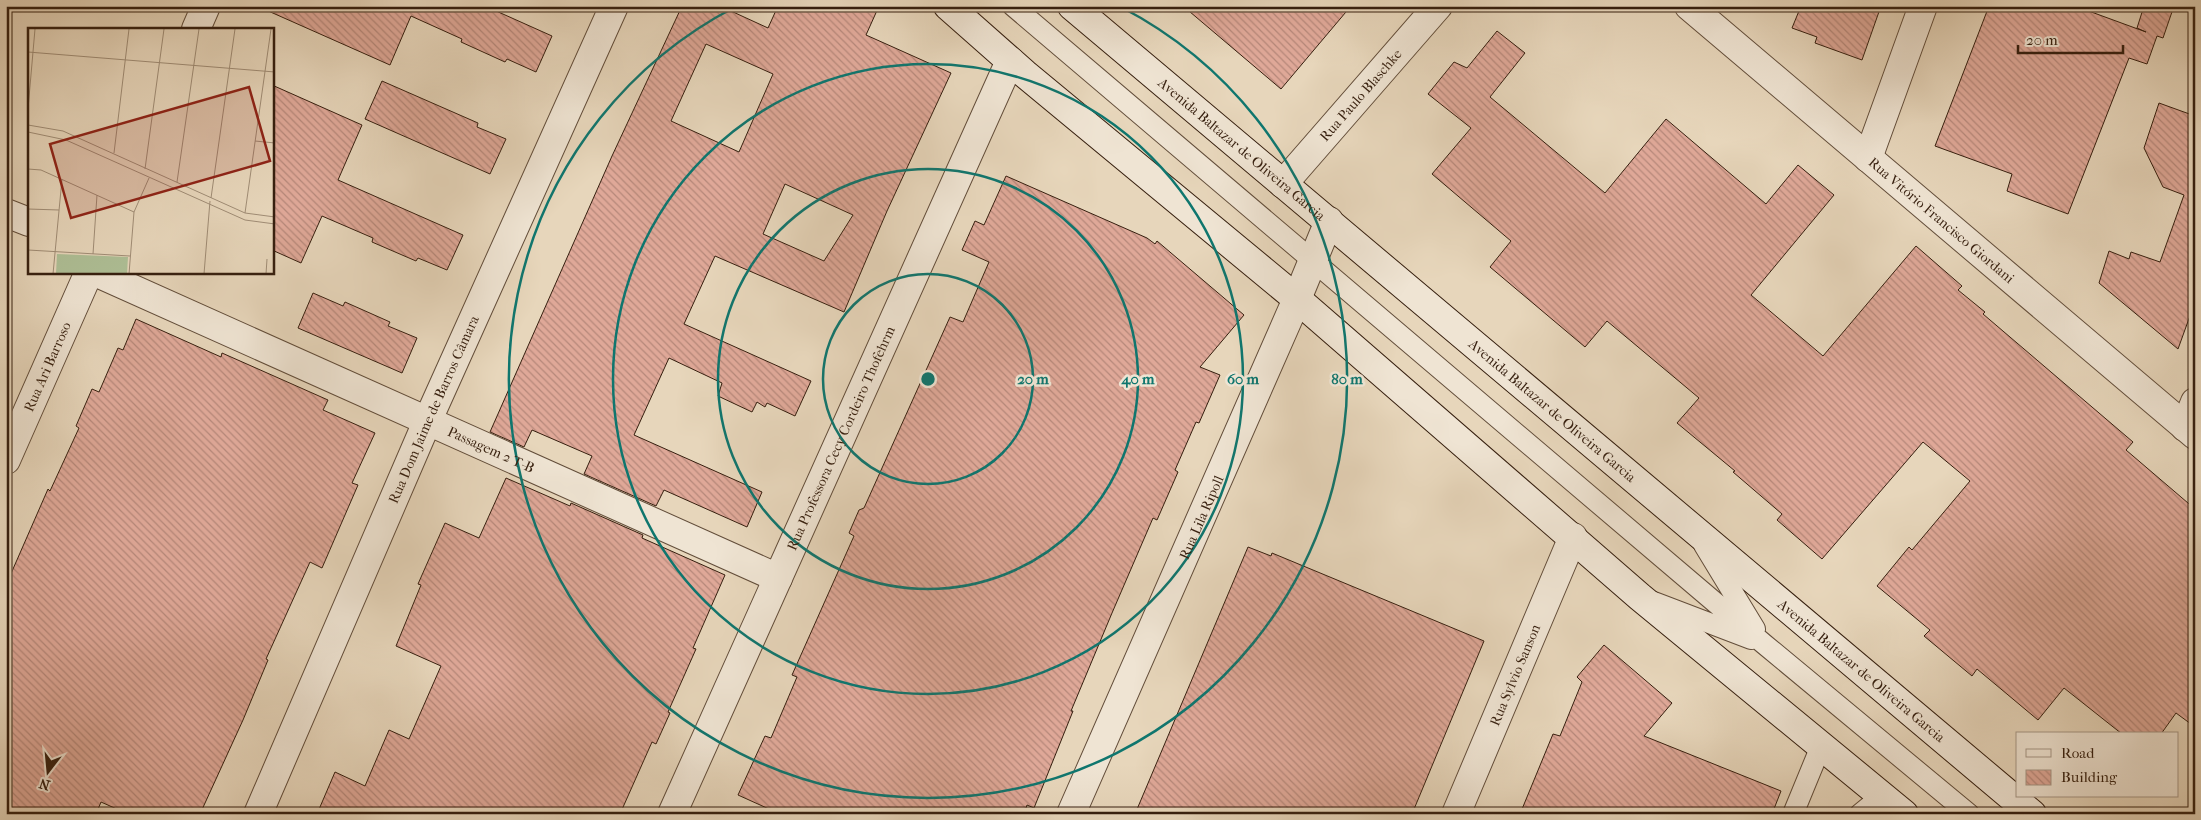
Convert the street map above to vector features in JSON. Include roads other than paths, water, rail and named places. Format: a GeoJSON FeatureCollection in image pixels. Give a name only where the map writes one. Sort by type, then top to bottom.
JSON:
{"type":"FeatureCollection","features":[{"type":"Feature","properties":{"kind":"street"},"geometry":{"type":"LineString","coordinates":[[196,28],[206,6]]}},
{"type":"Feature","properties":{"kind":"street","name":"Rua Dom Jaime de Barros Câmara"},"geometry":{"type":"LineString","coordinates":[[258,814],[428,422],[614,6]]}},
{"type":"Feature","properties":{"kind":"street"},"geometry":{"type":"LineString","coordinates":[[948,6],[1010,61],[1297,299],[1640,597],[1904,814]]}},
{"type":"Feature","properties":{"kind":"street","name":"Avenida Baltazar de Oliveira Garcia"},"geometry":{"type":"LineString","coordinates":[[1072,6],[2032,814]]}},
{"type":"Feature","properties":{"kind":"street","name":"Rua Paulo Blaschke"},"geometry":{"type":"LineString","coordinates":[[1283,184],[1438,6]]}},
{"type":"Feature","properties":{"kind":"street","name":"Rua Vitório Francisco Giordani"},"geometry":{"type":"LineString","coordinates":[[1689,6],[1868,158],[2192,421]]}},
{"type":"Feature","properties":{"kind":"street"},"geometry":{"type":"LineString","coordinates":[[1868,158],[1923,6]]}},
{"type":"Feature","properties":{"kind":"street","name":"Rua Professora Cecy Cordeiro Thofehrm"},"geometry":{"type":"LineString","coordinates":[[672,814],[1010,61]]}},
{"type":"Feature","properties":{"kind":"street"},"geometry":{"type":"LineString","coordinates":[[6,213],[28,222]]}},
{"type":"Feature","properties":{"kind":"street","name":"Rua Lila Ripoll"},"geometry":{"type":"LineString","coordinates":[[1071,814],[1297,299],[1329,221]]}},
{"type":"Feature","properties":{"kind":"street","name":"Rua Ari Barroso"},"geometry":{"type":"LineString","coordinates":[[6,460],[88,274]]}},
{"type":"Feature","properties":{"kind":"street","name":"Passagem 2 T-B"},"geometry":{"type":"LineString","coordinates":[[99,274],[778,578]]}},
{"type":"Feature","properties":{"kind":"street","name":"Rua Sylvio Sanson"},"geometry":{"type":"LineString","coordinates":[[1456,814],[1573,537]]}},
{"type":"Feature","properties":{"kind":"lane"},"geometry":{"type":"LineString","coordinates":[[1014,6],[1764,644],[1968,814]]}},
{"type":"Feature","properties":{"kind":"lane"},"geometry":{"type":"LineString","coordinates":[[1697,532],[1764,644]]}},
{"type":"Feature","properties":{"kind":"lane"},"geometry":{"type":"LineString","coordinates":[[1640,597],[1764,644]]}},
{"type":"Feature","properties":{"kind":"lane"},"geometry":{"type":"LineString","coordinates":[[1793,814],[1822,746]]}},
{"type":"Feature","properties":{"kind":"lane"},"geometry":{"type":"LineString","coordinates":[[1860,814],[1882,796]]}}]}
